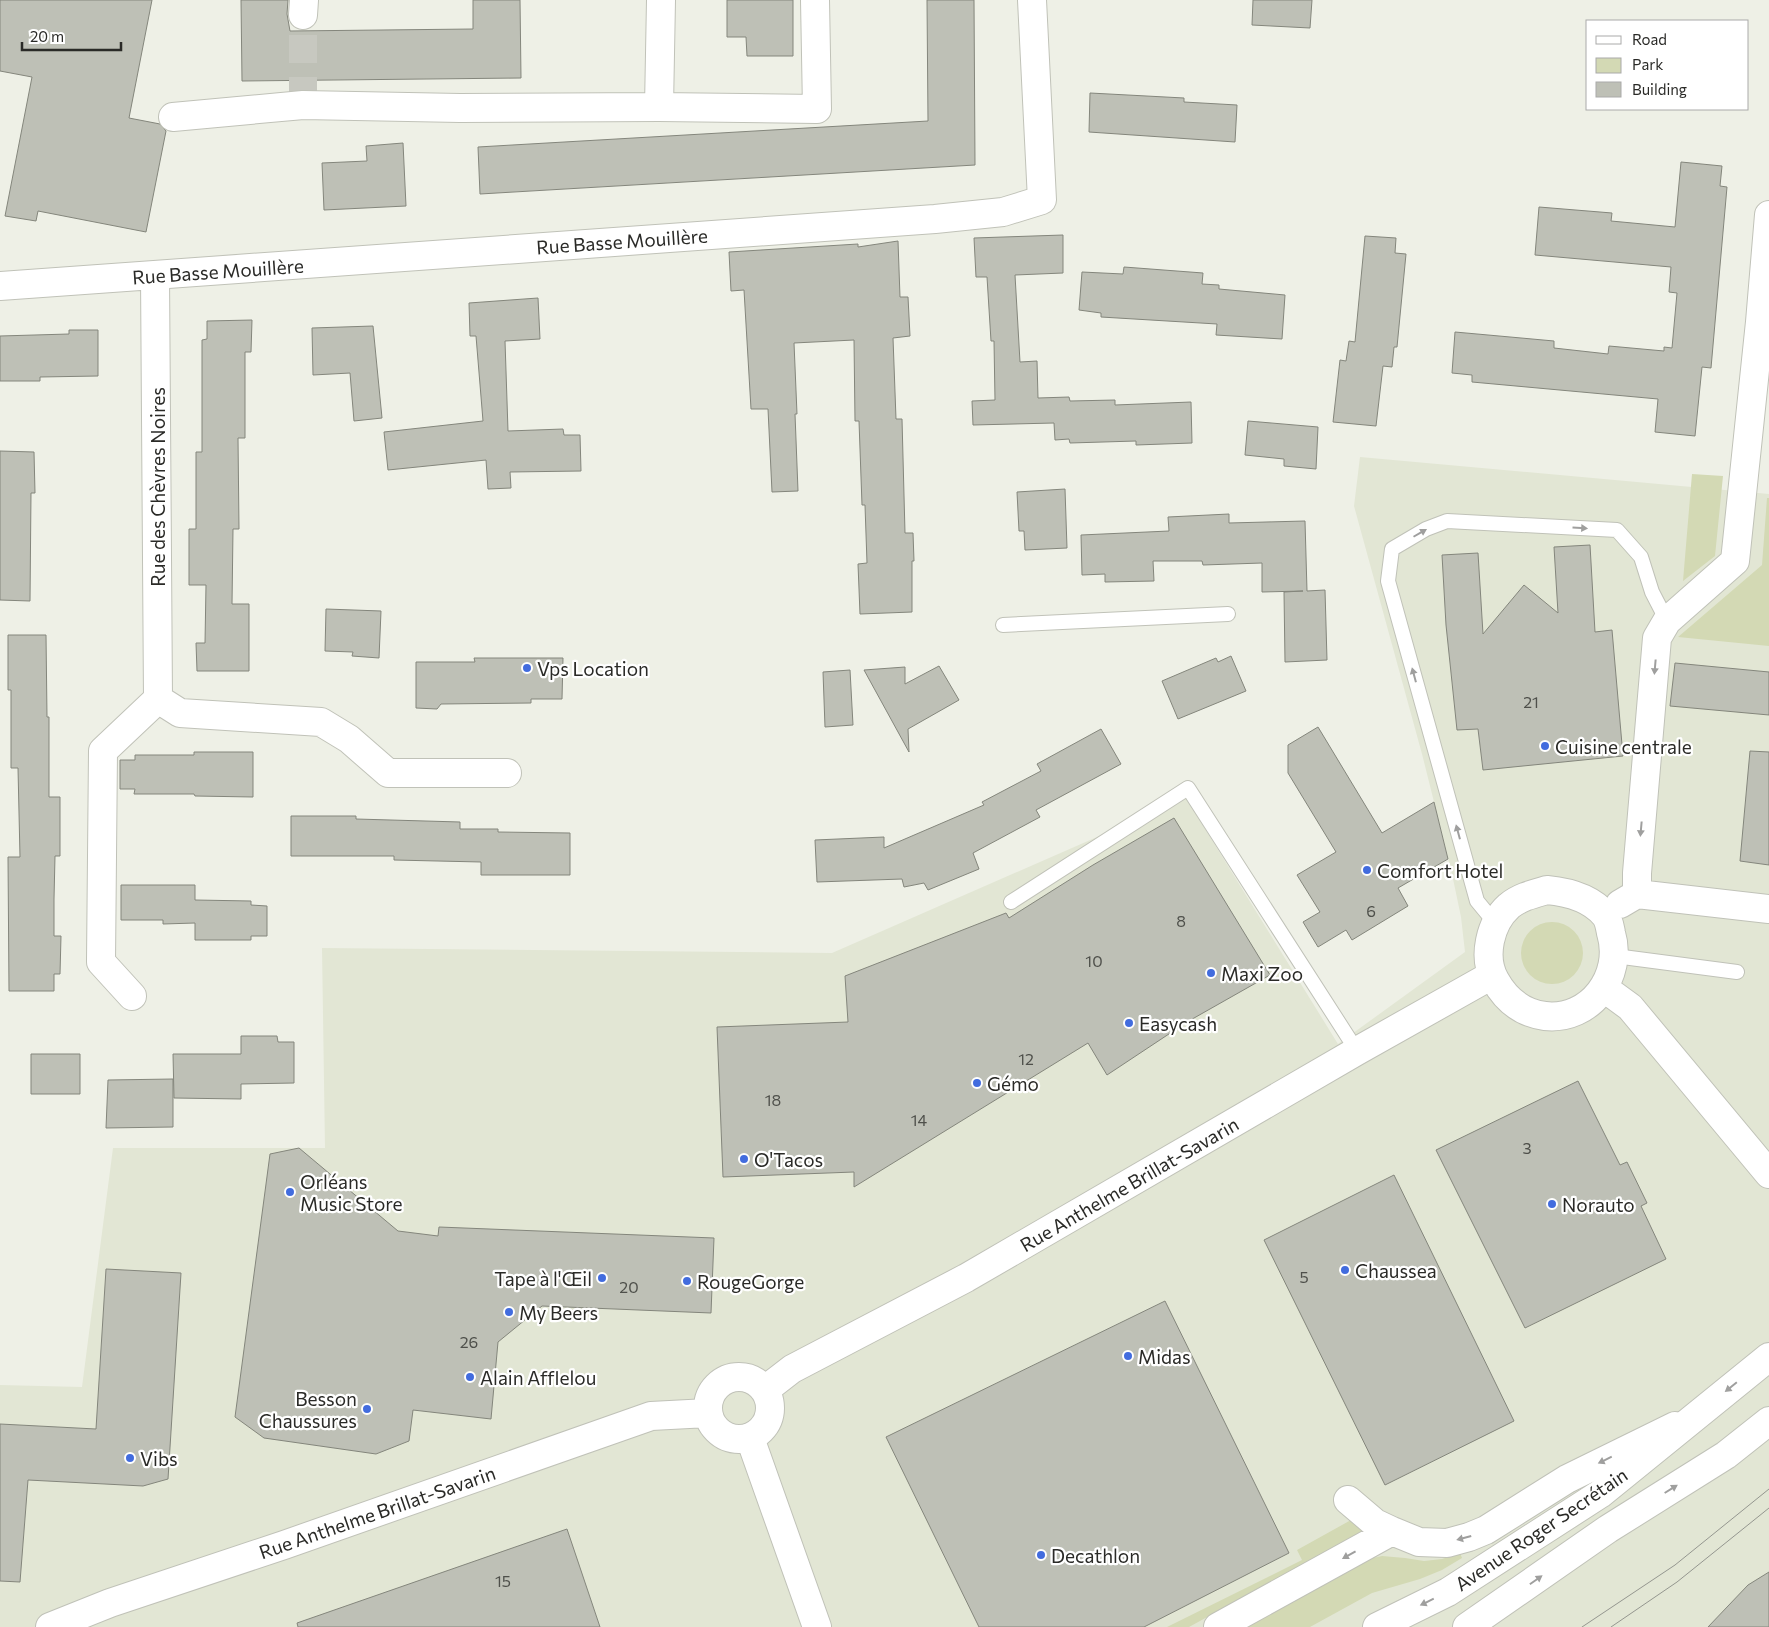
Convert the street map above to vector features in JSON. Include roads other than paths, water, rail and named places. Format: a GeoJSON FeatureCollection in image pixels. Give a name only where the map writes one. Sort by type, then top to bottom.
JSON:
{"type":"FeatureCollection","features":[{"type":"Feature","properties":{"kind":"street"},"geometry":{"type":"LineString","coordinates":[[660,107],[661,0]]}},
{"type":"Feature","properties":{"kind":"street"},"geometry":{"type":"LineString","coordinates":[[174,117],[303,105],[460,108],[660,107],[817,109],[815,0]]}},
{"type":"Feature","properties":{"kind":"street","name":"Rue Basse Mouillère"},"geometry":{"type":"LineString","coordinates":[[0,286],[934,219],[1003,212],[1042,200],[1032,0]]}},
{"type":"Feature","properties":{"kind":"street"},"geometry":{"type":"LineString","coordinates":[[1636,894],[1657,638],[1667,621],[1735,561],[1760,322],[1769,215]]}},
{"type":"Feature","properties":{"kind":"street","name":"Rue des Chèvres Noires"},"geometry":{"type":"LineString","coordinates":[[155,275],[158,699]]}},
{"type":"Feature","properties":{"kind":"street"},"geometry":{"type":"LineString","coordinates":[[132,996],[101,962],[103,751],[158,699],[180,713],[321,722],[349,739],[388,773],[507,773]]}},
{"type":"Feature","properties":{"kind":"street"},"geometry":{"type":"LineString","coordinates":[[1547,890],[1569,892],[1588,902],[1606,916],[1613,939],[1614,956],[1612,972],[1604,988],[1591,1003],[1574,1012],[1554,1017],[1544,1016],[1516,1006],[1502,992],[1492,975],[1489,958],[1490,940],[1496,924],[1509,907],[1526,895],[1547,890]]}},
{"type":"Feature","properties":{"kind":"street"},"geometry":{"type":"LineString","coordinates":[[1606,916],[1616,906],[1636,894],[1769,909]]}},
{"type":"Feature","properties":{"kind":"street","name":"Rue Anthelme Brillat-Savarin"},"geometry":{"type":"LineString","coordinates":[[765,1390],[792,1369],[966,1278],[1357,1051],[1492,975]]}},
{"type":"Feature","properties":{"kind":"street"},"geometry":{"type":"LineString","coordinates":[[1604,988],[1630,1007],[1769,1174]]}},
{"type":"Feature","properties":{"kind":"street","name":"Avenue Roger Secrétain"},"geometry":{"type":"LineString","coordinates":[[1377,1627],[1448,1592],[1600,1494],[1769,1357]]}},
{"type":"Feature","properties":{"kind":"street"},"geometry":{"type":"LineString","coordinates":[[740,1377],[758,1383],[765,1390],[769,1399],[769,1418],[759,1433],[750,1438],[731,1440],[715,1430],[710,1422],[708,1412],[710,1394],[715,1387],[731,1378],[740,1377]]}},
{"type":"Feature","properties":{"kind":"street","name":"Rue Anthelme Brillat-Savarin"},"geometry":{"type":"LineString","coordinates":[[50,1627],[110,1603],[284,1545],[651,1416],[708,1412]]}},
{"type":"Feature","properties":{"kind":"street","name":"Avenue Roger Secrétain"},"geometry":{"type":"LineString","coordinates":[[1348,1500],[1375,1523],[1419,1542],[1447,1543],[1469,1538],[1486,1530],[1567,1479],[1696,1416]]}},
{"type":"Feature","properties":{"kind":"street","name":"Avenue Roger Secrétain"},"geometry":{"type":"LineString","coordinates":[[1467,1627],[1608,1530],[1726,1455],[1769,1421]]}},
{"type":"Feature","properties":{"kind":"street"},"geometry":{"type":"LineString","coordinates":[[750,1438],[817,1627]]}},
{"type":"Feature","properties":{"kind":"street"},"geometry":{"type":"LineString","coordinates":[[1218,1627],[1392,1531]]}},
{"type":"Feature","properties":{"kind":"street"},"geometry":{"type":"LineString","coordinates":[[1475,1627],[1503,1603]]}},
{"type":"Feature","properties":{"kind":"lane"},"geometry":{"type":"LineString","coordinates":[[1496,924],[1477,901],[1393,599],[1388,580],[1392,549],[1426,529],[1447,521],[1617,530],[1641,557],[1652,592],[1667,621]]}},
{"type":"Feature","properties":{"kind":"lane"},"geometry":{"type":"LineString","coordinates":[[1003,625],[1228,614]]}},
{"type":"Feature","properties":{"kind":"lane"},"geometry":{"type":"LineString","coordinates":[[1011,902],[1188,788],[1357,1051]]}},
{"type":"Feature","properties":{"kind":"lane"},"geometry":{"type":"LineString","coordinates":[[1614,956],[1737,972]]}},
{"type":"Feature","properties":{"kind":"tunnel"},"geometry":{"type":"LineString","coordinates":[[303,15],[303,105]]}},
{"type":"Feature","properties":{"kind":"tram line"},"geometry":{"type":"LineString","coordinates":[[1582,1627],[1675,1565],[1769,1489]]}},
{"type":"Feature","properties":{"kind":"tram line"},"geometry":{"type":"LineString","coordinates":[[1611,1627],[1677,1582],[1769,1508]]}},
{"type":"Feature","properties":{"kind":"place","name":"Vps Location"},"geometry":{"type":"Point","coordinates":[527,668]}},
{"type":"Feature","properties":{"kind":"place","name":"Cuisine centrale"},"geometry":{"type":"Point","coordinates":[1545,746]}},
{"type":"Feature","properties":{"kind":"place","name":"Comfort Hotel"},"geometry":{"type":"Point","coordinates":[1367,870]}},
{"type":"Feature","properties":{"kind":"place","name":"Maxi Zoo"},"geometry":{"type":"Point","coordinates":[1211,973]}},
{"type":"Feature","properties":{"kind":"place","name":"Easycash"},"geometry":{"type":"Point","coordinates":[1129,1023]}},
{"type":"Feature","properties":{"kind":"place","name":"Gémo"},"geometry":{"type":"Point","coordinates":[977,1083]}},
{"type":"Feature","properties":{"kind":"place","name":"O'Tacos"},"geometry":{"type":"Point","coordinates":[744,1159]}},
{"type":"Feature","properties":{"kind":"place","name":"Orléans Music Store"},"geometry":{"type":"Point","coordinates":[290,1192]}},
{"type":"Feature","properties":{"kind":"place","name":"Norauto"},"geometry":{"type":"Point","coordinates":[1552,1204]}},
{"type":"Feature","properties":{"kind":"place","name":"Chaussea"},"geometry":{"type":"Point","coordinates":[1345,1270]}},
{"type":"Feature","properties":{"kind":"place","name":"Tape à l'Œil"},"geometry":{"type":"Point","coordinates":[602,1278]}},
{"type":"Feature","properties":{"kind":"place","name":"RougeGorge"},"geometry":{"type":"Point","coordinates":[687,1281]}},
{"type":"Feature","properties":{"kind":"place","name":"My Beers"},"geometry":{"type":"Point","coordinates":[509,1312]}},
{"type":"Feature","properties":{"kind":"place","name":"Midas"},"geometry":{"type":"Point","coordinates":[1128,1356]}},
{"type":"Feature","properties":{"kind":"place","name":"Alain Afflelou"},"geometry":{"type":"Point","coordinates":[470,1377]}},
{"type":"Feature","properties":{"kind":"place","name":"Besson Chaussures"},"geometry":{"type":"Point","coordinates":[367,1409]}},
{"type":"Feature","properties":{"kind":"place","name":"Vibs"},"geometry":{"type":"Point","coordinates":[130,1458]}},
{"type":"Feature","properties":{"kind":"place","name":"Decathlon"},"geometry":{"type":"Point","coordinates":[1041,1555]}}]}
